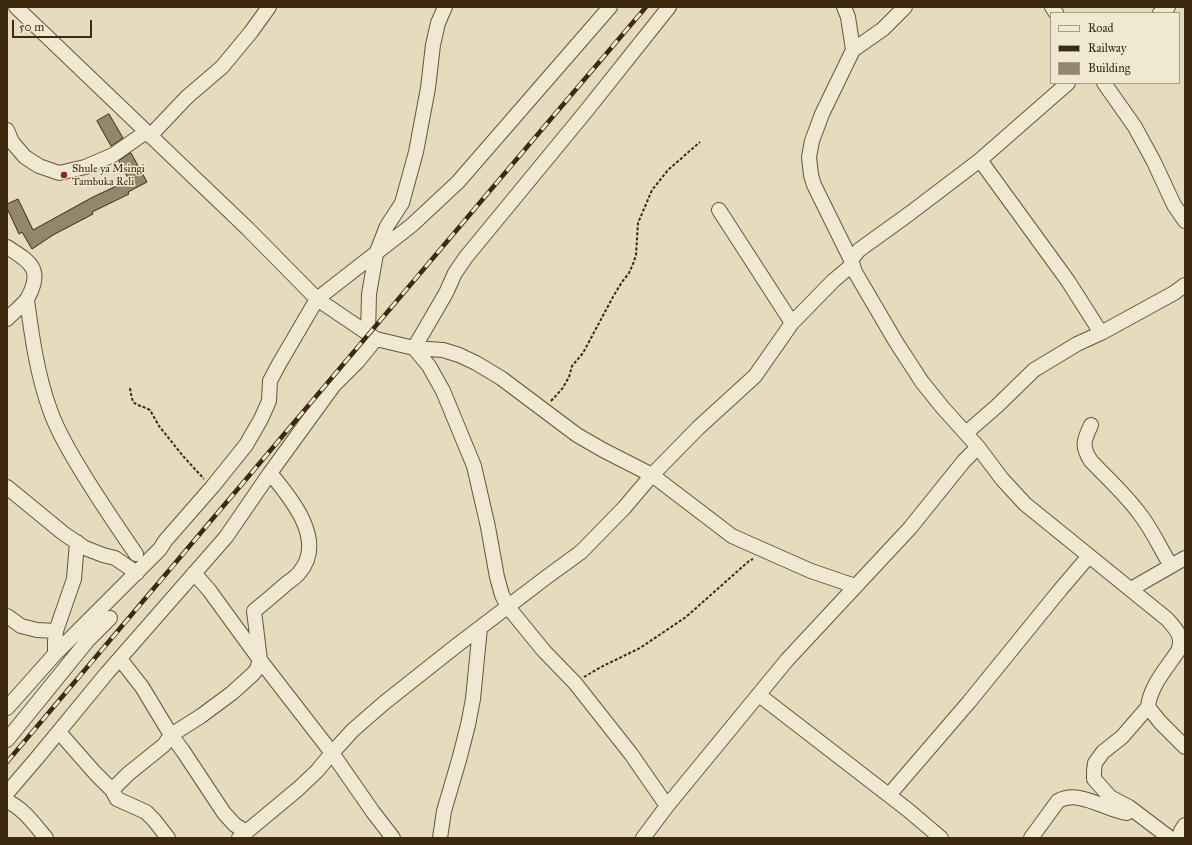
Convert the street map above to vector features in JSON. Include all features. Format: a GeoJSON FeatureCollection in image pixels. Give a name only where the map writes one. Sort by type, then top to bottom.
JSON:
{"type":"FeatureCollection","features":[{"type":"Feature","properties":{"kind":"street"},"geometry":{"type":"LineString","coordinates":[[16,7],[248,229],[318,300],[372,337],[414,348],[443,350],[459,355],[476,363],[501,378],[577,435],[652,475],[732,536],[811,571],[855,586]]}},
{"type":"Feature","properties":{"kind":"street"},"geometry":{"type":"LineString","coordinates":[[7,130],[12,142],[25,157],[39,166],[59,173],[85,167],[113,155],[148,134],[222,67],[255,27],[269,7]]}},
{"type":"Feature","properties":{"kind":"street"},"geometry":{"type":"LineString","coordinates":[[7,793],[59,732],[82,702],[226,537],[270,472],[334,385],[358,361],[372,337],[369,294],[376,254],[387,226],[402,203],[416,152],[428,88],[433,45],[438,23],[445,7]]}},
{"type":"Feature","properties":{"kind":"street"},"geometry":{"type":"LineString","coordinates":[[7,708],[55,654],[160,549],[165,541],[213,486],[246,444],[261,419],[269,401],[270,381],[318,300],[412,225],[458,182],[610,7]]}},
{"type":"Feature","properties":{"kind":"street"},"geometry":{"type":"LineString","coordinates":[[414,348],[446,293],[455,273],[466,257],[587,110],[669,7]]}},
{"type":"Feature","properties":{"kind":"street"},"geometry":{"type":"LineString","coordinates":[[844,7],[848,18],[854,50]]}},
{"type":"Feature","properties":{"kind":"street"},"geometry":{"type":"LineString","coordinates":[[905,7],[883,29],[854,50],[822,114],[812,141],[809,157],[810,175],[852,263],[896,342],[922,382],[1025,504],[1167,619],[1175,627],[1179,634],[1181,645],[1154,687],[1150,695],[1148,707],[1122,737],[1104,752],[1095,763],[1094,771],[1094,779],[1110,797],[1129,807],[1170,838]]}},
{"type":"Feature","properties":{"kind":"street"},"geometry":{"type":"LineString","coordinates":[[120,659],[142,687],[171,735],[224,813],[243,835],[298,789],[317,771],[353,730],[384,703],[581,552],[624,508],[652,475],[698,428],[755,376],[792,323],[807,306],[852,263],[859,250],[980,160],[1067,84]]}},
{"type":"Feature","properties":{"kind":"street"},"geometry":{"type":"LineString","coordinates":[[1105,84],[1135,127],[1154,162],[1174,205],[1185,221]]}},
{"type":"Feature","properties":{"kind":"street"},"geometry":{"type":"LineString","coordinates":[[980,160],[1068,281],[1101,333]]}},
{"type":"Feature","properties":{"kind":"street"},"geometry":{"type":"LineString","coordinates":[[719,210],[792,323]]}},
{"type":"Feature","properties":{"kind":"street"},"geometry":{"type":"LineString","coordinates":[[7,246],[26,260],[33,270],[34,280],[26,300],[7,319]]}},
{"type":"Feature","properties":{"kind":"street"},"geometry":{"type":"LineString","coordinates":[[966,433],[997,406],[1034,370],[1077,344],[1101,333],[1174,293],[1185,285]]}},
{"type":"Feature","properties":{"kind":"street"},"geometry":{"type":"LineString","coordinates":[[26,300],[35,358],[50,411],[67,447],[107,513],[136,554]]}},
{"type":"Feature","properties":{"kind":"street"},"geometry":{"type":"LineString","coordinates":[[414,348],[429,366],[443,390],[474,466],[488,527],[497,577],[502,595],[508,607],[544,651],[575,683],[631,754],[667,806]]}},
{"type":"Feature","properties":{"kind":"street"},"geometry":{"type":"LineString","coordinates":[[1091,425],[1084,440],[1086,453],[1095,465],[1140,514],[1171,566]]}},
{"type":"Feature","properties":{"kind":"street"},"geometry":{"type":"LineString","coordinates":[[643,838],[667,806],[787,660],[910,528],[964,461],[978,447]]}},
{"type":"Feature","properties":{"kind":"street"},"geometry":{"type":"LineString","coordinates":[[112,790],[128,774],[164,745],[171,735],[201,716],[243,683],[257,669],[260,660],[254,611],[299,573],[308,559],[309,550],[309,539],[306,526],[285,491],[270,472]]}},
{"type":"Feature","properties":{"kind":"street"},"geometry":{"type":"LineString","coordinates":[[7,487],[63,533],[85,548],[102,555],[115,558],[137,573]]}},
{"type":"Feature","properties":{"kind":"street"},"geometry":{"type":"LineString","coordinates":[[55,654],[56,631],[74,579],[77,542]]}},
{"type":"Feature","properties":{"kind":"street"},"geometry":{"type":"LineString","coordinates":[[115,558],[160,549]]}},
{"type":"Feature","properties":{"kind":"street"},"geometry":{"type":"LineString","coordinates":[[889,795],[969,702],[1089,556]]}},
{"type":"Feature","properties":{"kind":"street"},"geometry":{"type":"LineString","coordinates":[[1131,589],[1185,558]]}},
{"type":"Feature","properties":{"kind":"street"},"geometry":{"type":"LineString","coordinates":[[194,572],[332,753],[393,838]]}},
{"type":"Feature","properties":{"kind":"street"},"geometry":{"type":"LineString","coordinates":[[7,616],[21,626],[37,630],[56,631]]}},
{"type":"Feature","properties":{"kind":"street"},"geometry":{"type":"LineString","coordinates":[[7,740],[88,640],[110,618]]}},
{"type":"Feature","properties":{"kind":"street"},"geometry":{"type":"LineString","coordinates":[[440,838],[444,811],[459,760],[472,706],[480,628]]}},
{"type":"Feature","properties":{"kind":"street"},"geometry":{"type":"LineString","coordinates":[[759,695],[889,795],[941,838]]}},
{"type":"Feature","properties":{"kind":"street"},"geometry":{"type":"LineString","coordinates":[[1148,707],[1160,722],[1185,747]]}},
{"type":"Feature","properties":{"kind":"street"},"geometry":{"type":"LineString","coordinates":[[59,732],[112,790],[119,801],[146,812],[168,838]]}},
{"type":"Feature","properties":{"kind":"street"},"geometry":{"type":"LineString","coordinates":[[1031,838],[1058,801],[1064,798],[1074,796],[1121,812],[1139,814]]}},
{"type":"Feature","properties":{"kind":"street"},"geometry":{"type":"LineString","coordinates":[[7,801],[29,817],[46,838]]}},
{"type":"Feature","properties":{"kind":"street"},"geometry":{"type":"LineString","coordinates":[[908,810],[924,838]]}},
{"type":"Feature","properties":{"kind":"street"},"geometry":{"type":"LineString","coordinates":[[1179,838],[1185,825]]}},
{"type":"Feature","properties":{"kind":"path"},"geometry":{"type":"LineString","coordinates":[[543,409],[562,389],[569,377],[572,366],[584,353],[614,295],[631,268],[636,255],[638,223],[652,190],[668,170],[700,142]]}},
{"type":"Feature","properties":{"kind":"path"},"geometry":{"type":"LineString","coordinates":[[130,388],[132,402],[135,405],[150,410],[159,426],[183,456],[204,479],[213,486]]}},
{"type":"Feature","properties":{"kind":"path"},"geometry":{"type":"LineString","coordinates":[[575,683],[603,666],[640,648],[686,617],[749,561],[767,552]]}},
{"type":"Feature","properties":{"kind":"building"},"geometry":{"type":"Polygon","coordinates":[[[109,114],[123,138],[111,146],[97,121],[109,114]]]}},
{"type":"Feature","properties":{"kind":"building"},"geometry":{"type":"Polygon","coordinates":[[[131,153],[147,182],[128,192],[129,194],[92,212],[93,214],[53,235],[32,249],[22,232],[19,234],[7,208],[7,204],[18,199],[33,230],[91,198],[129,180],[119,161],[131,153]]]}},
{"type":"Feature","properties":{"kind":"railway"},"geometry":{"type":"LineString","coordinates":[[7,762],[646,7]]}},
{"type":"Feature","properties":{"kind":"place","name":"Shule ya Msingi Tambuka Reli"},"geometry":{"type":"Point","coordinates":[64,175]}}]}
